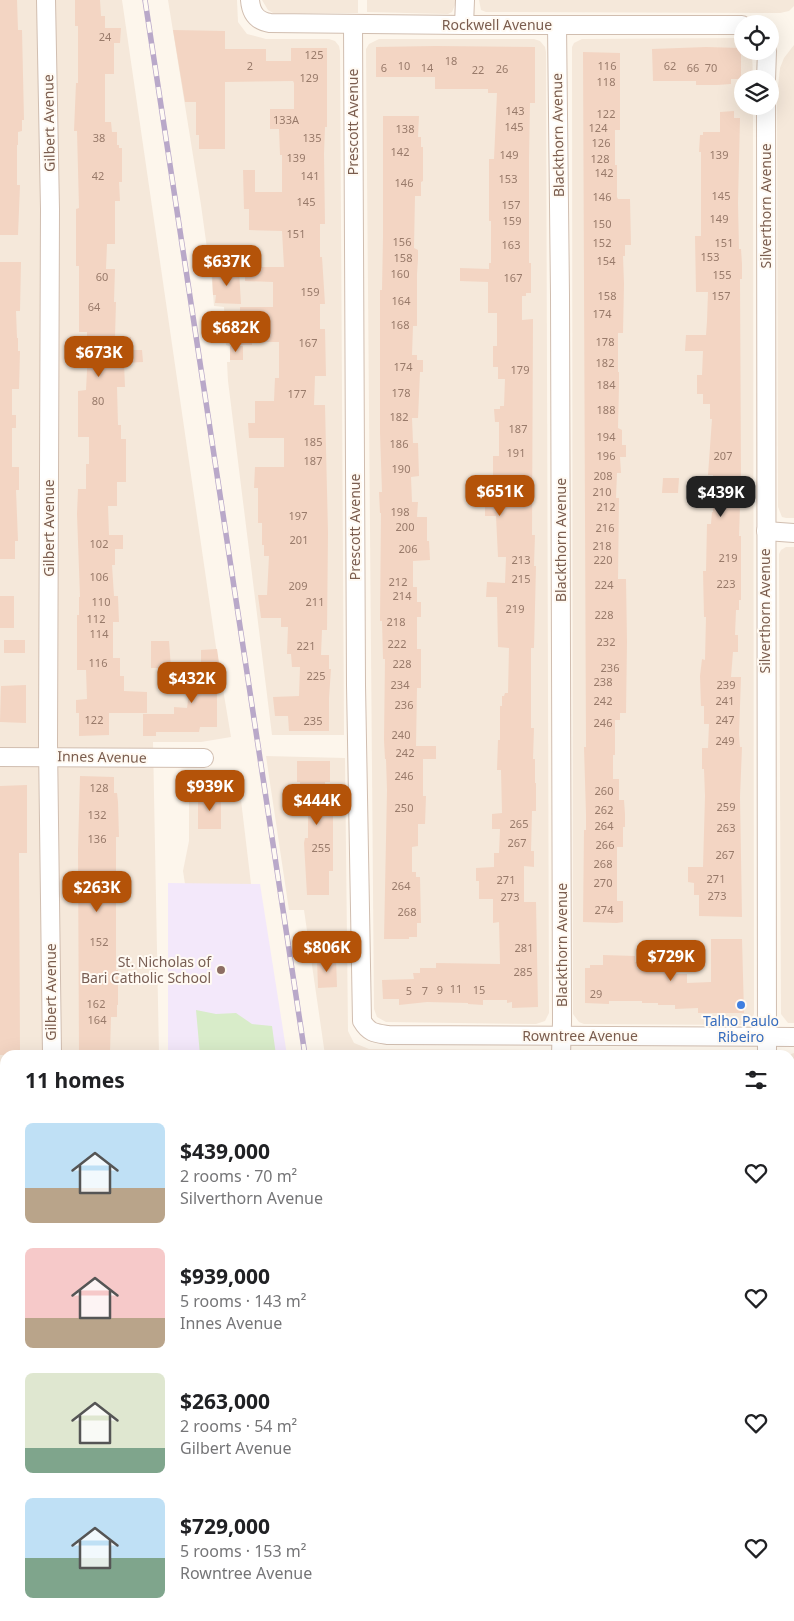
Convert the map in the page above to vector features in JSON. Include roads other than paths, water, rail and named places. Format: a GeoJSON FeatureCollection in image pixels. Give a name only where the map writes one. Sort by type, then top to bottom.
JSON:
{"type":"FeatureCollection","features":[{"type":"Feature","properties":{"kind":"street","name":"Gilbert Avenue"},"geometry":{"type":"LineString","coordinates":[[46,0],[50,209],[48,757],[52,1050]]}},
{"type":"Feature","properties":{"kind":"street"},"geometry":{"type":"LineString","coordinates":[[464,0],[464,25]]}},
{"type":"Feature","properties":{"kind":"street","name":"Rockwell Avenue"},"geometry":{"type":"LineString","coordinates":[[252,7],[257,18],[270,23],[734,25]]}},
{"type":"Feature","properties":{"kind":"street","name":"Prescott Avenue"},"geometry":{"type":"LineString","coordinates":[[353,24],[356,676],[361,1006],[362,1021],[366,1029]]}},
{"type":"Feature","properties":{"kind":"street","name":"Blackthorn Avenue"},"geometry":{"type":"LineString","coordinates":[[557,25],[560,315],[561,1050]]}},
{"type":"Feature","properties":{"kind":"street","name":"Silverthorn Avenue"},"geometry":{"type":"LineString","coordinates":[[766,115],[767,1050]]}},
{"type":"Feature","properties":{"kind":"street"},"geometry":{"type":"LineString","coordinates":[[766,531],[794,533]]}},
{"type":"Feature","properties":{"kind":"street","name":"Innes Avenue"},"geometry":{"type":"LineString","coordinates":[[0,757],[204,758]]}},
{"type":"Feature","properties":{"kind":"street","name":"Rowntree Avenue"},"geometry":{"type":"LineString","coordinates":[[366,1029],[388,1035],[794,1037]]}},
{"type":"Feature","properties":{"kind":"railway"},"geometry":{"type":"LineString","coordinates":[[145,0],[304,1050]]}},
{"type":"Feature","properties":{"kind":"place","name":"St. Nicholas of Bari Catholic School"},"geometry":{"type":"Point","coordinates":[221,970]}},
{"type":"Feature","properties":{"kind":"place","name":"Talho Paulo Ribeiro"},"geometry":{"type":"Point","coordinates":[741,1005]}}]}
